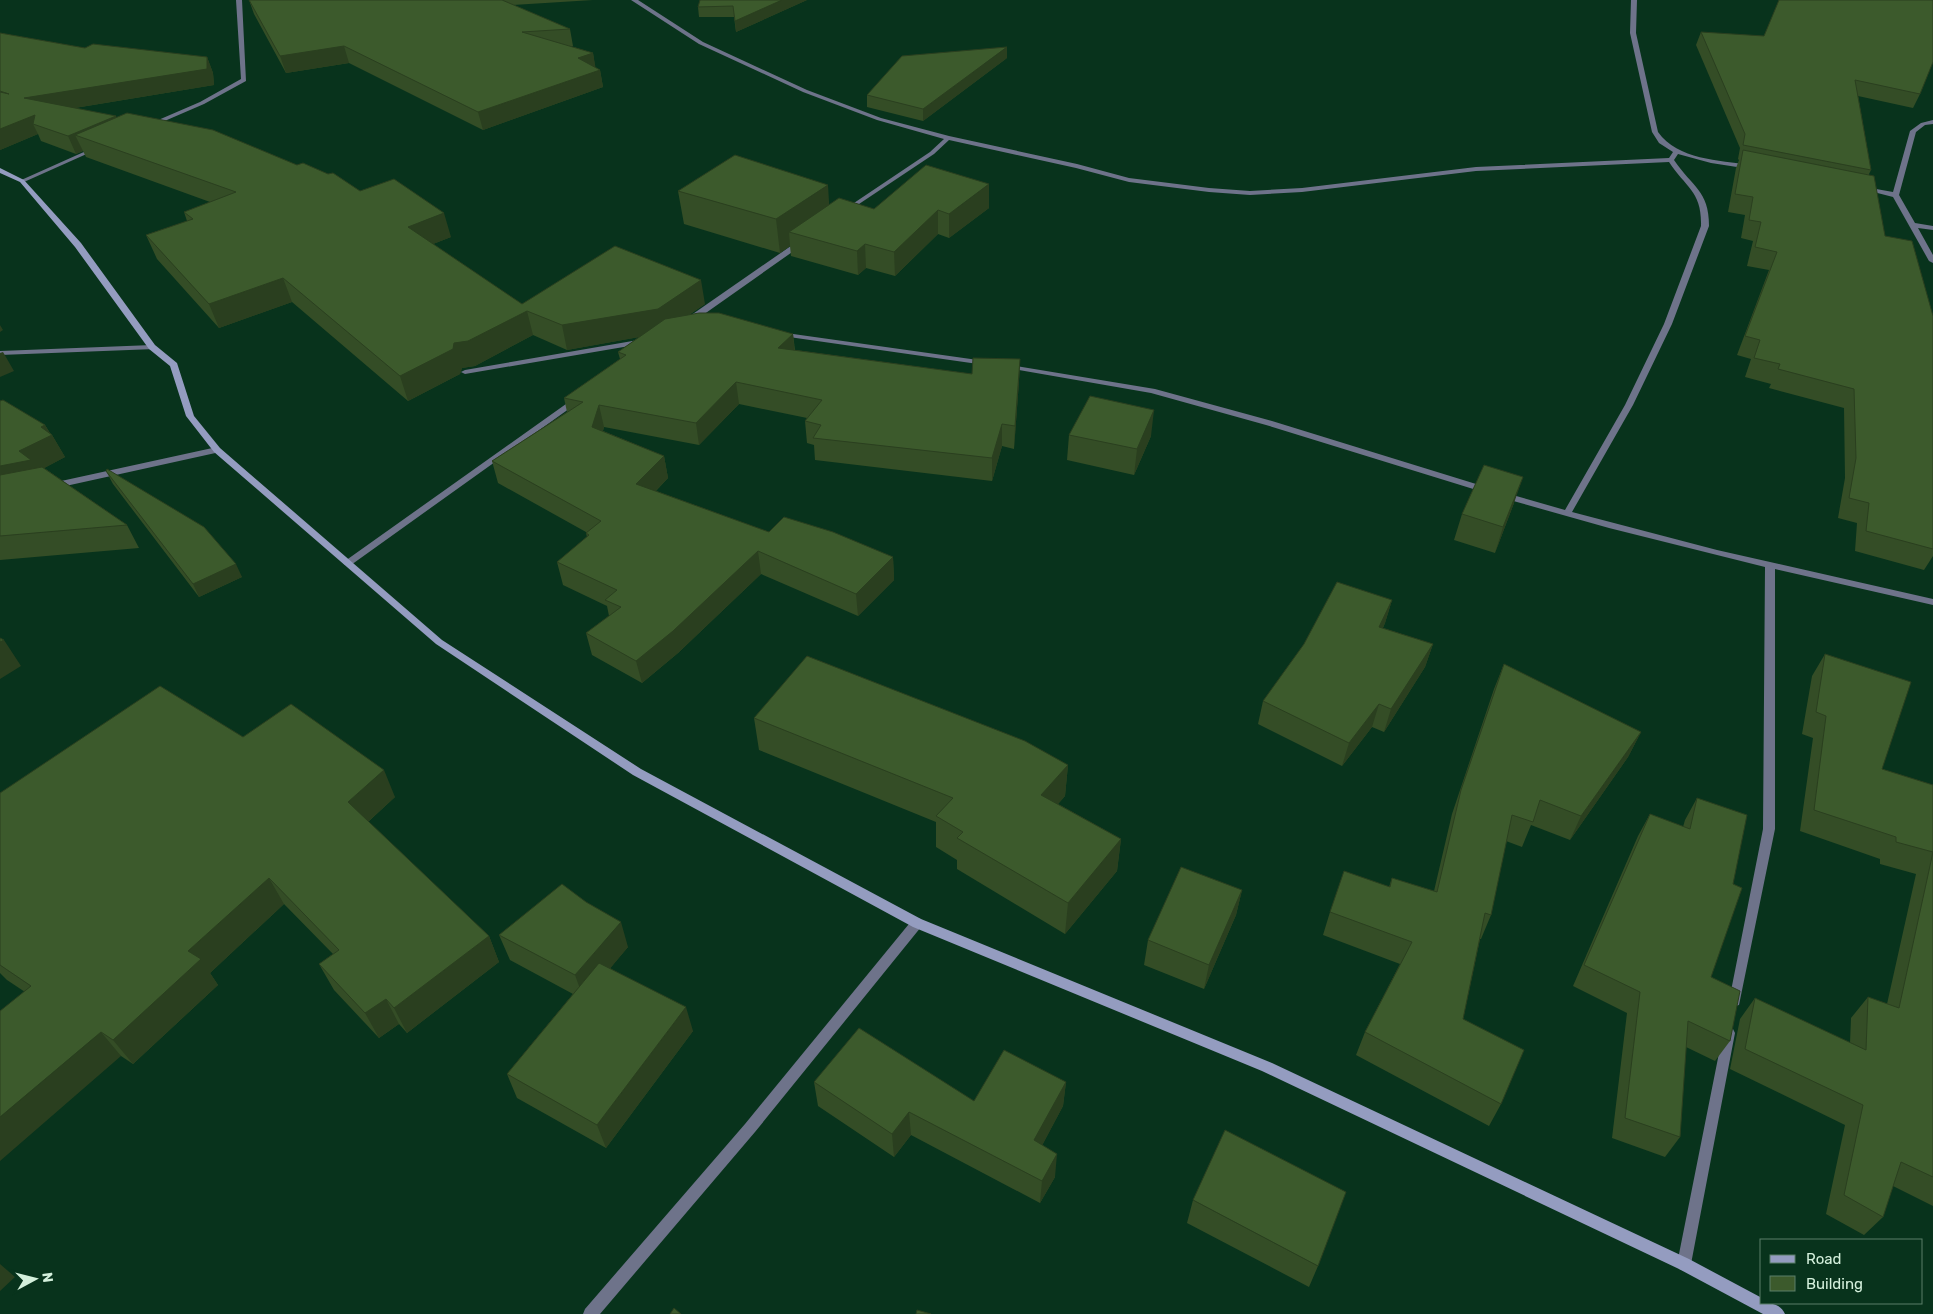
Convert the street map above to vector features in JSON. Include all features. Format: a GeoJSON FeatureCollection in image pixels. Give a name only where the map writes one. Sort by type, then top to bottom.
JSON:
{"type":"FeatureCollection","features":[{"type":"Feature","properties":{"kind":"street"},"geometry":{"type":"LineString","coordinates":[[634,0],[701,43],[805,91],[879,119],[948,138],[1077,166],[1129,180],[1250,193],[1302,190],[1476,169],[1671,160]]}},
{"type":"Feature","properties":{"kind":"street"},"geometry":{"type":"LineString","coordinates":[[1634,0],[1634,33],[1655,132],[1659,141],[1676,152],[1754,168]]}},
{"type":"Feature","properties":{"kind":"street"},"geometry":{"type":"LineString","coordinates":[[148,126],[202,102],[244,80],[239,1],[247,2]]}},
{"type":"Feature","properties":{"kind":"street"},"geometry":{"type":"LineString","coordinates":[[1933,122],[1923,124],[1913,131],[1896,195],[1933,261]]}},
{"type":"Feature","properties":{"kind":"street"},"geometry":{"type":"LineString","coordinates":[[840,215],[932,153],[948,138]]}},
{"type":"Feature","properties":{"kind":"street"},"geometry":{"type":"LineString","coordinates":[[22,181],[103,146]]}},
{"type":"Feature","properties":{"kind":"street"},"geometry":{"type":"LineString","coordinates":[[1671,160],[1676,152]]}},
{"type":"Feature","properties":{"kind":"street"},"geometry":{"type":"LineString","coordinates":[[1567,514],[1629,405],[1668,324],[1705,226],[1706,212],[1703,200],[1671,160]]}},
{"type":"Feature","properties":{"kind":"street"},"geometry":{"type":"LineString","coordinates":[[0,170],[22,181],[78,245],[152,348],[174,365],[190,416],[217,450],[439,642],[637,772],[917,924],[1267,1067],[1684,1264],[1778,1314]]}},
{"type":"Feature","properties":{"kind":"street"},"geometry":{"type":"LineString","coordinates":[[1858,188],[1896,195]]}},
{"type":"Feature","properties":{"kind":"street"},"geometry":{"type":"LineString","coordinates":[[1914,225],[1933,228]]}},
{"type":"Feature","properties":{"kind":"street"},"geometry":{"type":"LineString","coordinates":[[681,326],[808,238]]}},
{"type":"Feature","properties":{"kind":"street"},"geometry":{"type":"LineString","coordinates":[[774,333],[1046,372],[1152,391],[1270,423],[1567,514],[1770,565],[1933,602]]}},
{"type":"Feature","properties":{"kind":"street"},"geometry":{"type":"LineString","coordinates":[[465,372],[656,339]]}},
{"type":"Feature","properties":{"kind":"street"},"geometry":{"type":"LineString","coordinates":[[0,353],[152,348]]}},
{"type":"Feature","properties":{"kind":"street"},"geometry":{"type":"LineString","coordinates":[[348,563],[584,395]]}},
{"type":"Feature","properties":{"kind":"street"},"geometry":{"type":"LineString","coordinates":[[38,489],[217,450]]}},
{"type":"Feature","properties":{"kind":"street"},"geometry":{"type":"LineString","coordinates":[[1684,1264],[1769,829],[1770,565]]}},
{"type":"Feature","properties":{"kind":"street"},"geometry":{"type":"LineString","coordinates":[[590,1314],[750,1128],[917,924]]}},
{"type":"Feature","properties":{"kind":"building"},"geometry":{"type":"Polygon","coordinates":[[[249,0],[502,0],[570,29],[522,32],[593,53],[578,58],[600,70],[478,112],[344,46],[280,56],[249,0]]]}},
{"type":"Feature","properties":{"kind":"building"},"geometry":{"type":"Polygon","coordinates":[[[700,0],[782,0],[735,21],[733,6],[698,7],[700,0]]]}},
{"type":"Feature","properties":{"kind":"building"},"geometry":{"type":"Polygon","coordinates":[[[1779,0],[1933,0],[1933,62],[1920,94],[1855,80],[1871,170],[1743,145],[1745,134],[1701,32],[1764,36],[1779,0]]]}},
{"type":"Feature","properties":{"kind":"building"},"geometry":{"type":"Polygon","coordinates":[[[0,33],[85,48],[93,44],[207,57],[207,69],[24,98],[116,116],[68,136],[33,124],[35,115],[0,129],[0,92],[9,94],[0,91],[0,33]]]}},
{"type":"Feature","properties":{"kind":"building"},"geometry":{"type":"Polygon","coordinates":[[[1007,47],[923,109],[867,95],[902,56],[1007,47]]]}},
{"type":"Feature","properties":{"kind":"building"},"geometry":{"type":"Polygon","coordinates":[[[127,113],[213,130],[297,165],[303,163],[328,174],[333,173],[360,191],[394,179],[444,213],[408,227],[522,304],[615,246],[701,280],[658,309],[562,325],[527,311],[468,341],[454,343],[453,349],[400,376],[283,278],[209,304],[146,235],[193,219],[184,212],[236,192],[75,135],[127,113]]]}},
{"type":"Feature","properties":{"kind":"building"},"geometry":{"type":"Polygon","coordinates":[[[1743,150],[1874,176],[1885,236],[1912,241],[1933,316],[1933,549],[1866,531],[1869,503],[1849,498],[1856,458],[1854,389],[1778,369],[1780,364],[1754,358],[1760,340],[1745,336],[1777,252],[1755,247],[1761,222],[1749,220],[1753,197],[1735,194],[1743,150]]]}},
{"type":"Feature","properties":{"kind":"building"},"geometry":{"type":"Polygon","coordinates":[[[735,155],[828,185],[776,219],[678,191],[735,155]]]}},
{"type":"Feature","properties":{"kind":"building"},"geometry":{"type":"Polygon","coordinates":[[[926,165],[989,184],[949,214],[938,210],[894,252],[865,244],[857,251],[789,232],[839,198],[874,209],[926,165]]]}},
{"type":"Feature","properties":{"kind":"building"},"geometry":{"type":"Polygon","coordinates":[[[699,313],[719,313],[793,334],[778,348],[972,374],[973,358],[1020,359],[1015,426],[1002,424],[992,458],[813,438],[821,425],[805,421],[822,400],[736,382],[696,423],[599,405],[592,427],[664,456],[636,484],[769,532],[784,517],[833,532],[893,557],[856,594],[758,551],[673,631],[636,661],[586,633],[621,607],[605,600],[617,590],[557,562],[589,535],[586,533],[601,521],[492,461],[583,402],[564,398],[626,355],[618,352],[665,319],[699,313]]]}},
{"type":"Feature","properties":{"kind":"building"},"geometry":{"type":"Polygon","coordinates":[[[1090,396],[1154,410],[1137,449],[1069,435],[1090,396]]]}},
{"type":"Feature","properties":{"kind":"building"},"geometry":{"type":"Polygon","coordinates":[[[3,400],[45,425],[41,427],[52,435],[19,451],[31,460],[0,466],[0,401],[3,400]]]}},
{"type":"Feature","properties":{"kind":"building"},"geometry":{"type":"Polygon","coordinates":[[[1484,465],[1523,477],[1503,527],[1462,514],[1484,465]]]}},
{"type":"Feature","properties":{"kind":"building"},"geometry":{"type":"Polygon","coordinates":[[[42,467],[127,525],[0,536],[0,475],[42,467]]]}},
{"type":"Feature","properties":{"kind":"building"},"geometry":{"type":"Polygon","coordinates":[[[107,469],[204,527],[236,564],[193,584],[106,471],[107,469]]]}},
{"type":"Feature","properties":{"kind":"building"},"geometry":{"type":"Polygon","coordinates":[[[1337,582],[1392,600],[1379,627],[1433,644],[1391,709],[1379,704],[1349,743],[1263,701],[1304,644],[1337,582]]]}},
{"type":"Feature","properties":{"kind":"building"},"geometry":{"type":"Polygon","coordinates":[[[1825,654],[1911,682],[1882,769],[1933,785],[1933,852],[1896,842],[1896,837],[1814,810],[1826,716],[1816,712],[1825,654]]]}},
{"type":"Feature","properties":{"kind":"building"},"geometry":{"type":"Polygon","coordinates":[[[807,656],[1025,741],[1068,765],[1041,795],[1121,839],[1068,903],[957,838],[963,832],[936,816],[953,798],[754,718],[807,656]]]}},
{"type":"Feature","properties":{"kind":"building"},"geometry":{"type":"Polygon","coordinates":[[[1504,664],[1641,732],[1581,816],[1540,800],[1533,822],[1512,815],[1491,915],[1485,913],[1463,1019],[1524,1050],[1501,1104],[1365,1032],[1412,942],[1330,912],[1344,871],[1390,887],[1392,878],[1437,892],[1461,790],[1504,664]]]}},
{"type":"Feature","properties":{"kind":"building"},"geometry":{"type":"Polygon","coordinates":[[[160,686],[243,737],[291,704],[384,770],[348,802],[489,936],[394,1008],[386,999],[365,1013],[319,964],[339,950],[269,878],[188,951],[201,959],[113,1040],[101,1032],[0,1117],[0,1011],[31,986],[0,965],[0,793],[160,686]]]}},
{"type":"Feature","properties":{"kind":"building"},"geometry":{"type":"Polygon","coordinates":[[[1697,798],[1747,815],[1733,884],[1742,888],[1711,977],[1740,991],[1730,1041],[1688,1021],[1680,1137],[1625,1118],[1640,992],[1584,965],[1650,814],[1690,829],[1697,798]]]}},
{"type":"Feature","properties":{"kind":"building"},"geometry":{"type":"Polygon","coordinates":[[[1933,852],[1933,1177],[1901,1162],[1883,1217],[1844,1195],[1863,1105],[1745,1049],[1755,998],[1866,1050],[1868,997],[1899,1008],[1933,852]]]}},
{"type":"Feature","properties":{"kind":"building"},"geometry":{"type":"Polygon","coordinates":[[[1181,867],[1242,890],[1209,965],[1148,940],[1181,867]]]}},
{"type":"Feature","properties":{"kind":"building"},"geometry":{"type":"Polygon","coordinates":[[[562,884],[586,902],[621,922],[575,975],[499,935],[562,884]]]}},
{"type":"Feature","properties":{"kind":"building"},"geometry":{"type":"Polygon","coordinates":[[[599,963],[686,1007],[597,1125],[507,1074],[599,963]]]}},
{"type":"Feature","properties":{"kind":"building"},"geometry":{"type":"Polygon","coordinates":[[[859,1028],[974,1101],[1004,1050],[1066,1082],[1034,1140],[1057,1154],[1042,1181],[909,1112],[892,1134],[814,1082],[859,1028]]]}},
{"type":"Feature","properties":{"kind":"building"},"geometry":{"type":"Polygon","coordinates":[[[1225,1130],[1346,1192],[1318,1266],[1193,1200],[1225,1130]]]}},
{"type":"Feature","properties":{"kind":"building"},"geometry":{"type":"Polygon","coordinates":[[[674,1308],[681,1314],[670,1314],[674,1308]]]}},
{"type":"Feature","properties":{"kind":"building"},"geometry":{"type":"Polygon","coordinates":[[[917,1310],[931,1314],[916,1314],[917,1310]]]}}]}
